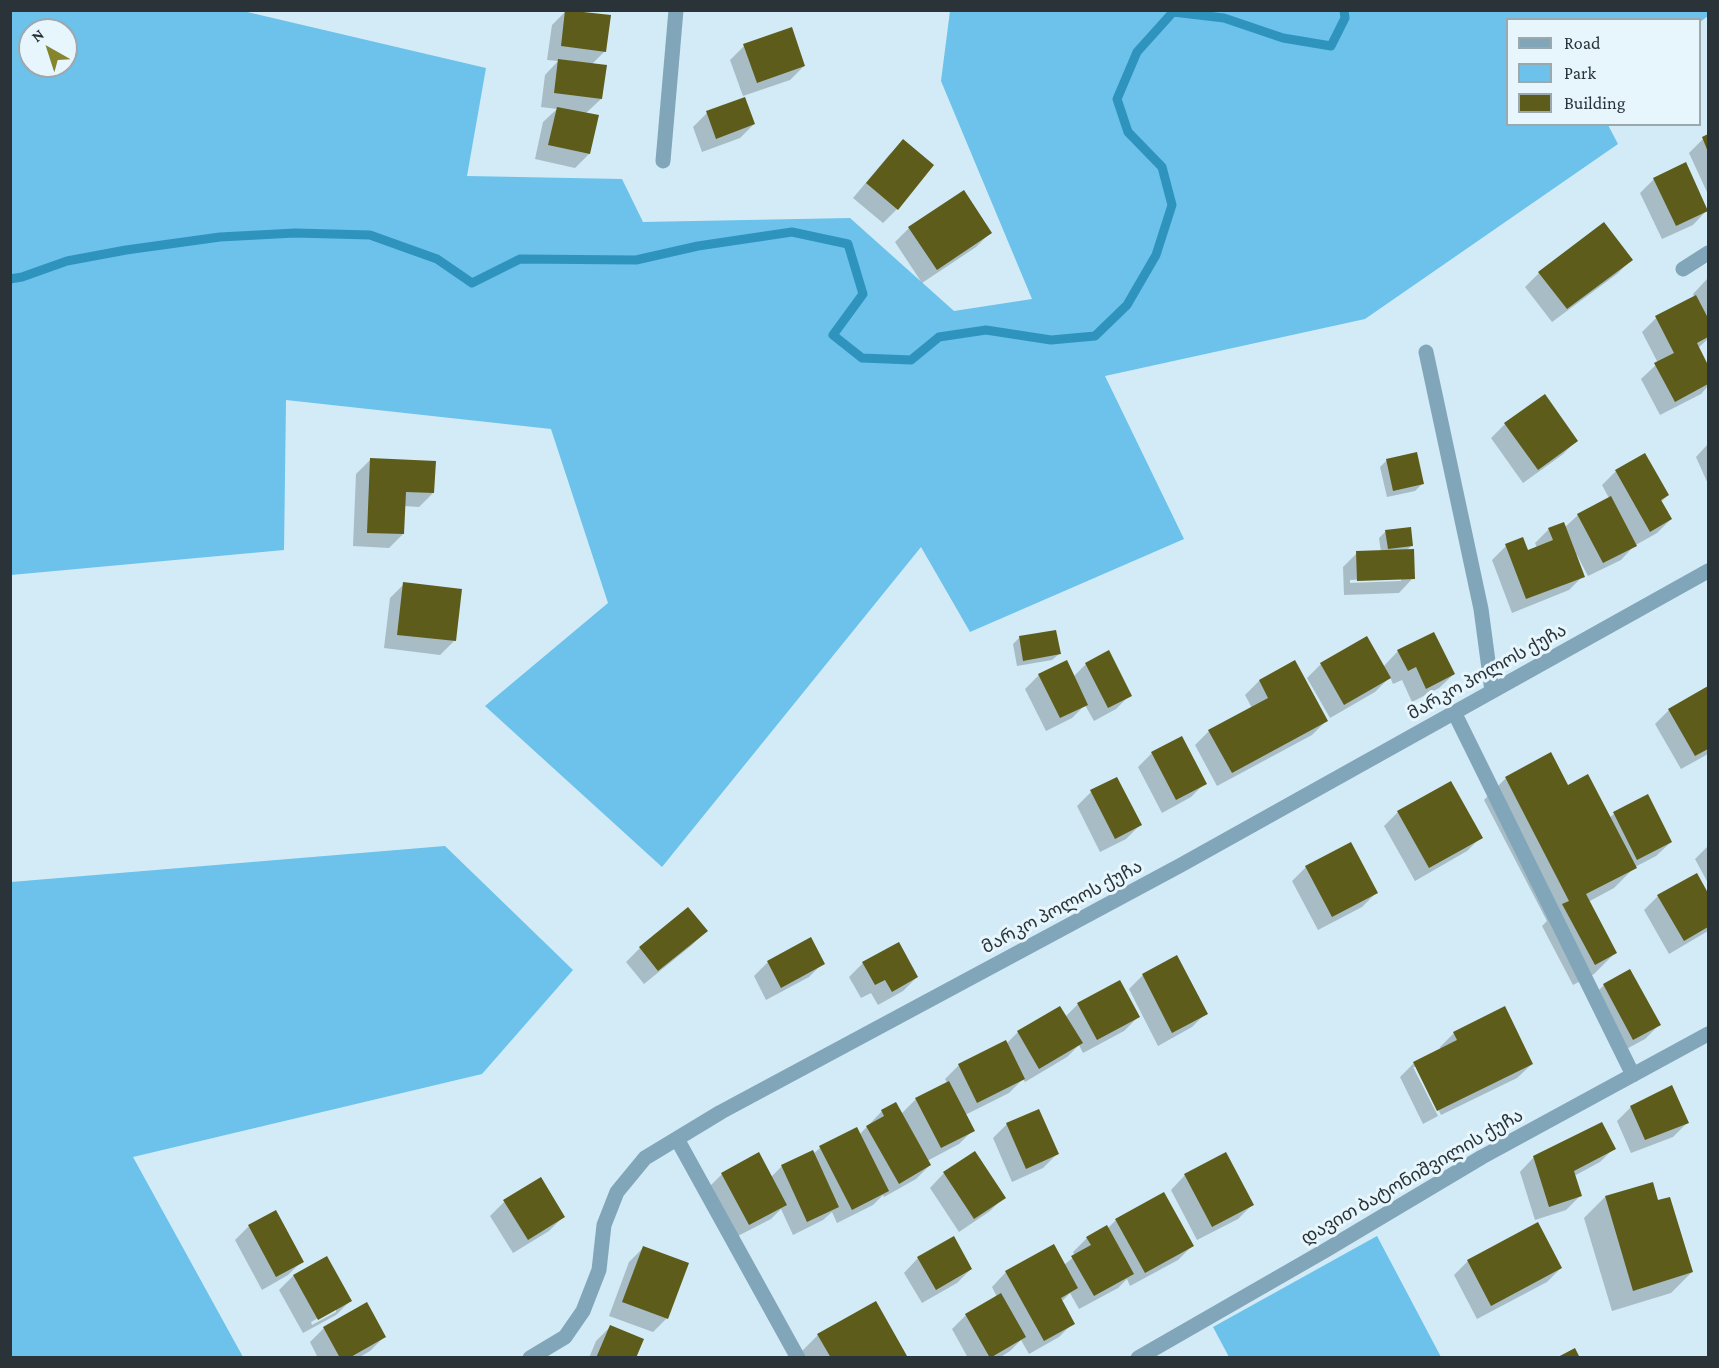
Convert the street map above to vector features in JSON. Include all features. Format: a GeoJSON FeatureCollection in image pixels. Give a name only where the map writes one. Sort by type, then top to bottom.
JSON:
{"type":"FeatureCollection","features":[{"type":"Feature","properties":{"kind":"street"},"geometry":{"type":"LineString","coordinates":[[663,161],[676,10]]}},
{"type":"Feature","properties":{"kind":"street"},"geometry":{"type":"LineString","coordinates":[[1683,269],[1708,252]]}},
{"type":"Feature","properties":{"kind":"street"},"geometry":{"type":"LineString","coordinates":[[1426,352],[1481,609],[1491,691]]}},
{"type":"Feature","properties":{"kind":"street","name":"მარკო პოლოს ქუჩა"},"geometry":{"type":"LineString","coordinates":[[530,1358],[565,1337],[583,1311],[599,1270],[604,1225],[616,1192],[645,1158],[731,1106],[1181,865],[1708,571]]}},
{"type":"Feature","properties":{"kind":"street"},"geometry":{"type":"LineString","coordinates":[[1454,712],[1633,1075]]}},
{"type":"Feature","properties":{"kind":"street","name":"დავით ბატონიშვილის ქუჩა"},"geometry":{"type":"LineString","coordinates":[[1138,1358],[1482,1157],[1708,1034]]}},
{"type":"Feature","properties":{"kind":"street"},"geometry":{"type":"LineString","coordinates":[[677,1139],[798,1358]]}},
{"type":"Feature","properties":{"kind":"green space"},"geometry":{"type":"Polygon","coordinates":[[[11,10],[243,11],[486,68],[467,176],[622,179],[643,222],[850,218],[954,311],[1032,299],[941,81],[950,11],[1708,10],[1708,16],[1701,21],[1701,18],[1506,18],[1506,126],[1609,126],[1618,144],[1365,319],[1105,376],[1184,539],[970,632],[921,547],[662,867],[485,706],[608,603],[551,429],[286,400],[284,550],[11,575],[11,10]]]}},
{"type":"Feature","properties":{"kind":"green space"},"geometry":{"type":"Polygon","coordinates":[[[445,846],[573,970],[482,1074],[133,1157],[243,1357],[11,1357],[11,882],[445,846]]]}},
{"type":"Feature","properties":{"kind":"green space"},"geometry":{"type":"Polygon","coordinates":[[[1377,1236],[1441,1357],[1229,1357],[1213,1327],[1377,1236]]]}},
{"type":"Feature","properties":{"kind":"building"},"geometry":{"type":"Polygon","coordinates":[[[565,10],[611,15],[606,52],[561,46],[565,10]]]}},
{"type":"Feature","properties":{"kind":"building"},"geometry":{"type":"Polygon","coordinates":[[[792,27],[805,66],[757,83],[743,44],[792,27]]]}},
{"type":"Feature","properties":{"kind":"building"},"geometry":{"type":"Polygon","coordinates":[[[558,59],[607,65],[602,99],[554,93],[558,59]]]}},
{"type":"Feature","properties":{"kind":"building"},"geometry":{"type":"Polygon","coordinates":[[[745,97],[755,124],[716,139],[706,111],[745,97]]]}},
{"type":"Feature","properties":{"kind":"building"},"geometry":{"type":"Polygon","coordinates":[[[557,107],[599,115],[590,154],[548,145],[557,107]]]}},
{"type":"Feature","properties":{"kind":"building"},"geometry":{"type":"Polygon","coordinates":[[[1708,134],[1708,152],[1702,137],[1708,134]]]}},
{"type":"Feature","properties":{"kind":"building"},"geometry":{"type":"Polygon","coordinates":[[[903,139],[934,165],[898,210],[866,183],[903,139]]]}},
{"type":"Feature","properties":{"kind":"building"},"geometry":{"type":"Polygon","coordinates":[[[1686,162],[1708,211],[1676,226],[1653,178],[1686,162]]]}},
{"type":"Feature","properties":{"kind":"building"},"geometry":{"type":"Polygon","coordinates":[[[964,190],[992,233],[937,270],[908,227],[964,190]]]}},
{"type":"Feature","properties":{"kind":"building"},"geometry":{"type":"Polygon","coordinates":[[[1604,222],[1633,260],[1567,309],[1538,272],[1604,222]]]}},
{"type":"Feature","properties":{"kind":"building"},"geometry":{"type":"Polygon","coordinates":[[[1696,295],[1708,318],[1708,337],[1697,343],[1708,365],[1708,384],[1675,402],[1654,363],[1674,353],[1655,316],[1696,295]]]}},
{"type":"Feature","properties":{"kind":"building"},"geometry":{"type":"Polygon","coordinates":[[[1545,394],[1578,441],[1538,470],[1504,423],[1545,394]]]}},
{"type":"Feature","properties":{"kind":"building"},"geometry":{"type":"Polygon","coordinates":[[[1417,452],[1424,484],[1393,491],[1386,459],[1417,452]]]}},
{"type":"Feature","properties":{"kind":"building"},"geometry":{"type":"Polygon","coordinates":[[[1645,453],[1669,495],[1661,500],[1672,519],[1650,532],[1615,470],[1645,453]]]}},
{"type":"Feature","properties":{"kind":"building"},"geometry":{"type":"Polygon","coordinates":[[[370,458],[436,461],[434,493],[406,492],[404,534],[367,533],[370,458]]]}},
{"type":"Feature","properties":{"kind":"building"},"geometry":{"type":"Polygon","coordinates":[[[1611,496],[1637,546],[1603,563],[1577,514],[1611,496]]]}},
{"type":"Feature","properties":{"kind":"building"},"geometry":{"type":"Polygon","coordinates":[[[1564,522],[1585,577],[1526,599],[1505,544],[1523,537],[1528,550],[1553,540],[1548,528],[1564,522]]]}},
{"type":"Feature","properties":{"kind":"building"},"geometry":{"type":"Polygon","coordinates":[[[1411,527],[1413,546],[1388,549],[1385,530],[1411,527]]]}},
{"type":"Feature","properties":{"kind":"building"},"geometry":{"type":"Polygon","coordinates":[[[1414,549],[1415,579],[1357,581],[1356,551],[1414,549]]]}},
{"type":"Feature","properties":{"kind":"building"},"geometry":{"type":"Polygon","coordinates":[[[403,582],[462,589],[456,641],[397,635],[403,582]]]}},
{"type":"Feature","properties":{"kind":"building"},"geometry":{"type":"Polygon","coordinates":[[[1056,630],[1061,654],[1023,661],[1019,636],[1056,630]]]}},
{"type":"Feature","properties":{"kind":"building"},"geometry":{"type":"Polygon","coordinates":[[[1434,632],[1455,674],[1426,689],[1416,667],[1408,671],[1397,650],[1434,632]]]}},
{"type":"Feature","properties":{"kind":"building"},"geometry":{"type":"Polygon","coordinates":[[[1367,636],[1391,678],[1344,705],[1320,663],[1367,636]]]}},
{"type":"Feature","properties":{"kind":"building"},"geometry":{"type":"Polygon","coordinates":[[[1109,650],[1132,696],[1108,708],[1085,663],[1109,650]]]}},
{"type":"Feature","properties":{"kind":"building"},"geometry":{"type":"Polygon","coordinates":[[[1067,660],[1088,705],[1060,718],[1038,674],[1067,660]]]}},
{"type":"Feature","properties":{"kind":"building"},"geometry":{"type":"Polygon","coordinates":[[[1295,660],[1328,721],[1232,773],[1208,730],[1268,698],[1259,680],[1295,660]]]}},
{"type":"Feature","properties":{"kind":"building"},"geometry":{"type":"Polygon","coordinates":[[[1708,686],[1708,749],[1695,756],[1668,709],[1708,686]]]}},
{"type":"Feature","properties":{"kind":"building"},"geometry":{"type":"Polygon","coordinates":[[[1182,736],[1207,784],[1176,800],[1151,752],[1182,736]]]}},
{"type":"Feature","properties":{"kind":"building"},"geometry":{"type":"Polygon","coordinates":[[[1551,752],[1568,785],[1588,774],[1637,868],[1586,894],[1617,953],[1595,965],[1562,904],[1569,901],[1505,777],[1551,752]]]}},
{"type":"Feature","properties":{"kind":"building"},"geometry":{"type":"Polygon","coordinates":[[[1117,777],[1142,825],[1115,839],[1090,790],[1117,777]]]}},
{"type":"Feature","properties":{"kind":"building"},"geometry":{"type":"Polygon","coordinates":[[[1451,781],[1483,838],[1429,868],[1397,811],[1451,781]]]}},
{"type":"Feature","properties":{"kind":"building"},"geometry":{"type":"Polygon","coordinates":[[[1648,794],[1672,842],[1637,860],[1613,812],[1648,794]]]}},
{"type":"Feature","properties":{"kind":"building"},"geometry":{"type":"Polygon","coordinates":[[[1351,842],[1378,893],[1332,917],[1305,866],[1351,842]]]}},
{"type":"Feature","properties":{"kind":"building"},"geometry":{"type":"Polygon","coordinates":[[[1697,873],[1708,893],[1708,927],[1684,941],[1657,895],[1697,873]]]}},
{"type":"Feature","properties":{"kind":"building"},"geometry":{"type":"Polygon","coordinates":[[[688,907],[708,931],[658,971],[639,947],[688,907]]]}},
{"type":"Feature","properties":{"kind":"building"},"geometry":{"type":"Polygon","coordinates":[[[811,937],[825,964],[781,988],[767,961],[811,937]]]}},
{"type":"Feature","properties":{"kind":"building"},"geometry":{"type":"Polygon","coordinates":[[[899,942],[918,977],[892,992],[885,980],[875,985],[862,962],[899,942]]]}},
{"type":"Feature","properties":{"kind":"building"},"geometry":{"type":"Polygon","coordinates":[[[1177,955],[1208,1014],[1172,1033],[1142,974],[1177,955]]]}},
{"type":"Feature","properties":{"kind":"building"},"geometry":{"type":"Polygon","coordinates":[[[1630,969],[1661,1025],[1633,1040],[1603,984],[1630,969]]]}},
{"type":"Feature","properties":{"kind":"building"},"geometry":{"type":"Polygon","coordinates":[[[1120,980],[1140,1017],[1097,1040],[1077,1003],[1120,980]]]}},
{"type":"Feature","properties":{"kind":"building"},"geometry":{"type":"Polygon","coordinates":[[[1060,1006],[1083,1043],[1039,1069],[1017,1031],[1060,1006]]]}},
{"type":"Feature","properties":{"kind":"building"},"geometry":{"type":"Polygon","coordinates":[[[1505,1006],[1533,1064],[1437,1111],[1413,1062],[1457,1040],[1453,1032],[1505,1006]]]}},
{"type":"Feature","properties":{"kind":"building"},"geometry":{"type":"Polygon","coordinates":[[[1006,1040],[1025,1079],[977,1103],[958,1064],[1006,1040]]]}},
{"type":"Feature","properties":{"kind":"building"},"geometry":{"type":"Polygon","coordinates":[[[949,1081],[975,1131],[941,1148],[915,1098],[949,1081]]]}},
{"type":"Feature","properties":{"kind":"building"},"geometry":{"type":"Polygon","coordinates":[[[1672,1085],[1689,1123],[1645,1140],[1630,1106],[1672,1085]]]}},
{"type":"Feature","properties":{"kind":"building"},"geometry":{"type":"Polygon","coordinates":[[[896,1102],[931,1165],[899,1184],[866,1126],[884,1116],[881,1110],[896,1102]]]}},
{"type":"Feature","properties":{"kind":"building"},"geometry":{"type":"Polygon","coordinates":[[[1039,1109],[1059,1154],[1026,1169],[1006,1123],[1039,1109]]]}},
{"type":"Feature","properties":{"kind":"building"},"geometry":{"type":"Polygon","coordinates":[[[1602,1122],[1616,1149],[1574,1171],[1582,1196],[1549,1207],[1533,1156],[1602,1122]]]}},
{"type":"Feature","properties":{"kind":"building"},"geometry":{"type":"Polygon","coordinates":[[[857,1127],[889,1191],[852,1210],[819,1146],[857,1127]]]}},
{"type":"Feature","properties":{"kind":"building"},"geometry":{"type":"Polygon","coordinates":[[[813,1150],[839,1207],[807,1222],[781,1165],[813,1150]]]}},
{"type":"Feature","properties":{"kind":"building"},"geometry":{"type":"Polygon","coordinates":[[[975,1151],[1006,1198],[974,1219],[943,1172],[975,1151]]]}},
{"type":"Feature","properties":{"kind":"building"},"geometry":{"type":"Polygon","coordinates":[[[759,1152],[787,1205],[749,1225],[721,1173],[759,1152]]]}},
{"type":"Feature","properties":{"kind":"building"},"geometry":{"type":"Polygon","coordinates":[[[1226,1152],[1254,1205],[1212,1227],[1184,1174],[1226,1152]]]}},
{"type":"Feature","properties":{"kind":"building"},"geometry":{"type":"Polygon","coordinates":[[[541,1177],[565,1217],[528,1240],[503,1200],[541,1177]]]}},
{"type":"Feature","properties":{"kind":"building"},"geometry":{"type":"Polygon","coordinates":[[[1653,1182],[1658,1200],[1670,1197],[1693,1272],[1633,1291],[1605,1196],[1653,1182]]]}},
{"type":"Feature","properties":{"kind":"building"},"geometry":{"type":"Polygon","coordinates":[[[1164,1192],[1194,1246],[1145,1273],[1115,1219],[1164,1192]]]}},
{"type":"Feature","properties":{"kind":"building"},"geometry":{"type":"Polygon","coordinates":[[[276,1210],[304,1262],[276,1277],[248,1225],[276,1210]]]}},
{"type":"Feature","properties":{"kind":"building"},"geometry":{"type":"Polygon","coordinates":[[[1538,1222],[1562,1268],[1491,1306],[1467,1260],[1538,1222]]]}},
{"type":"Feature","properties":{"kind":"building"},"geometry":{"type":"Polygon","coordinates":[[[1107,1225],[1134,1274],[1094,1296],[1071,1256],[1091,1245],[1086,1237],[1107,1225]]]}},
{"type":"Feature","properties":{"kind":"building"},"geometry":{"type":"Polygon","coordinates":[[[954,1236],[972,1269],[936,1290],[917,1257],[954,1236]]]}},
{"type":"Feature","properties":{"kind":"building"},"geometry":{"type":"Polygon","coordinates":[[[1054,1244],[1078,1288],[1061,1298],[1075,1324],[1044,1341],[1005,1271],[1054,1244]]]}},
{"type":"Feature","properties":{"kind":"building"},"geometry":{"type":"Polygon","coordinates":[[[643,1246],[689,1263],[668,1319],[622,1302],[643,1246]]]}},
{"type":"Feature","properties":{"kind":"building"},"geometry":{"type":"Polygon","coordinates":[[[327,1256],[352,1301],[318,1320],[293,1275],[327,1256]]]}},
{"type":"Feature","properties":{"kind":"building"},"geometry":{"type":"Polygon","coordinates":[[[1001,1293],[1026,1337],[990,1358],[965,1314],[1001,1293]]]}},
{"type":"Feature","properties":{"kind":"building"},"geometry":{"type":"Polygon","coordinates":[[[876,1301],[907,1356],[904,1358],[831,1358],[817,1334],[876,1301]]]}},
{"type":"Feature","properties":{"kind":"building"},"geometry":{"type":"Polygon","coordinates":[[[367,1302],[386,1337],[349,1358],[340,1358],[323,1327],[367,1302]]]}},
{"type":"Feature","properties":{"kind":"building"},"geometry":{"type":"Polygon","coordinates":[[[610,1325],[644,1339],[636,1358],[596,1358],[610,1325]]]}},
{"type":"Feature","properties":{"kind":"building"},"geometry":{"type":"Polygon","coordinates":[[[1575,1348],[1580,1358],[1556,1358],[1575,1348]]]}},
{"type":"Feature","properties":{"kind":"waterway"},"geometry":{"type":"LineString","coordinates":[[10,279],[67,261],[126,250],[220,237],[295,233],[370,235],[437,259],[472,283],[520,259],[636,260],[698,246],[792,232],[848,244],[863,294],[833,335],[862,358],[911,360],[939,337],[986,330],[1051,340],[1095,336],[1127,305],[1156,255],[1172,205],[1162,167],[1128,132],[1117,99],[1137,52],[1173,12],[1224,18],[1283,38],[1331,46],[1345,18],[1344,10]]}}]}
